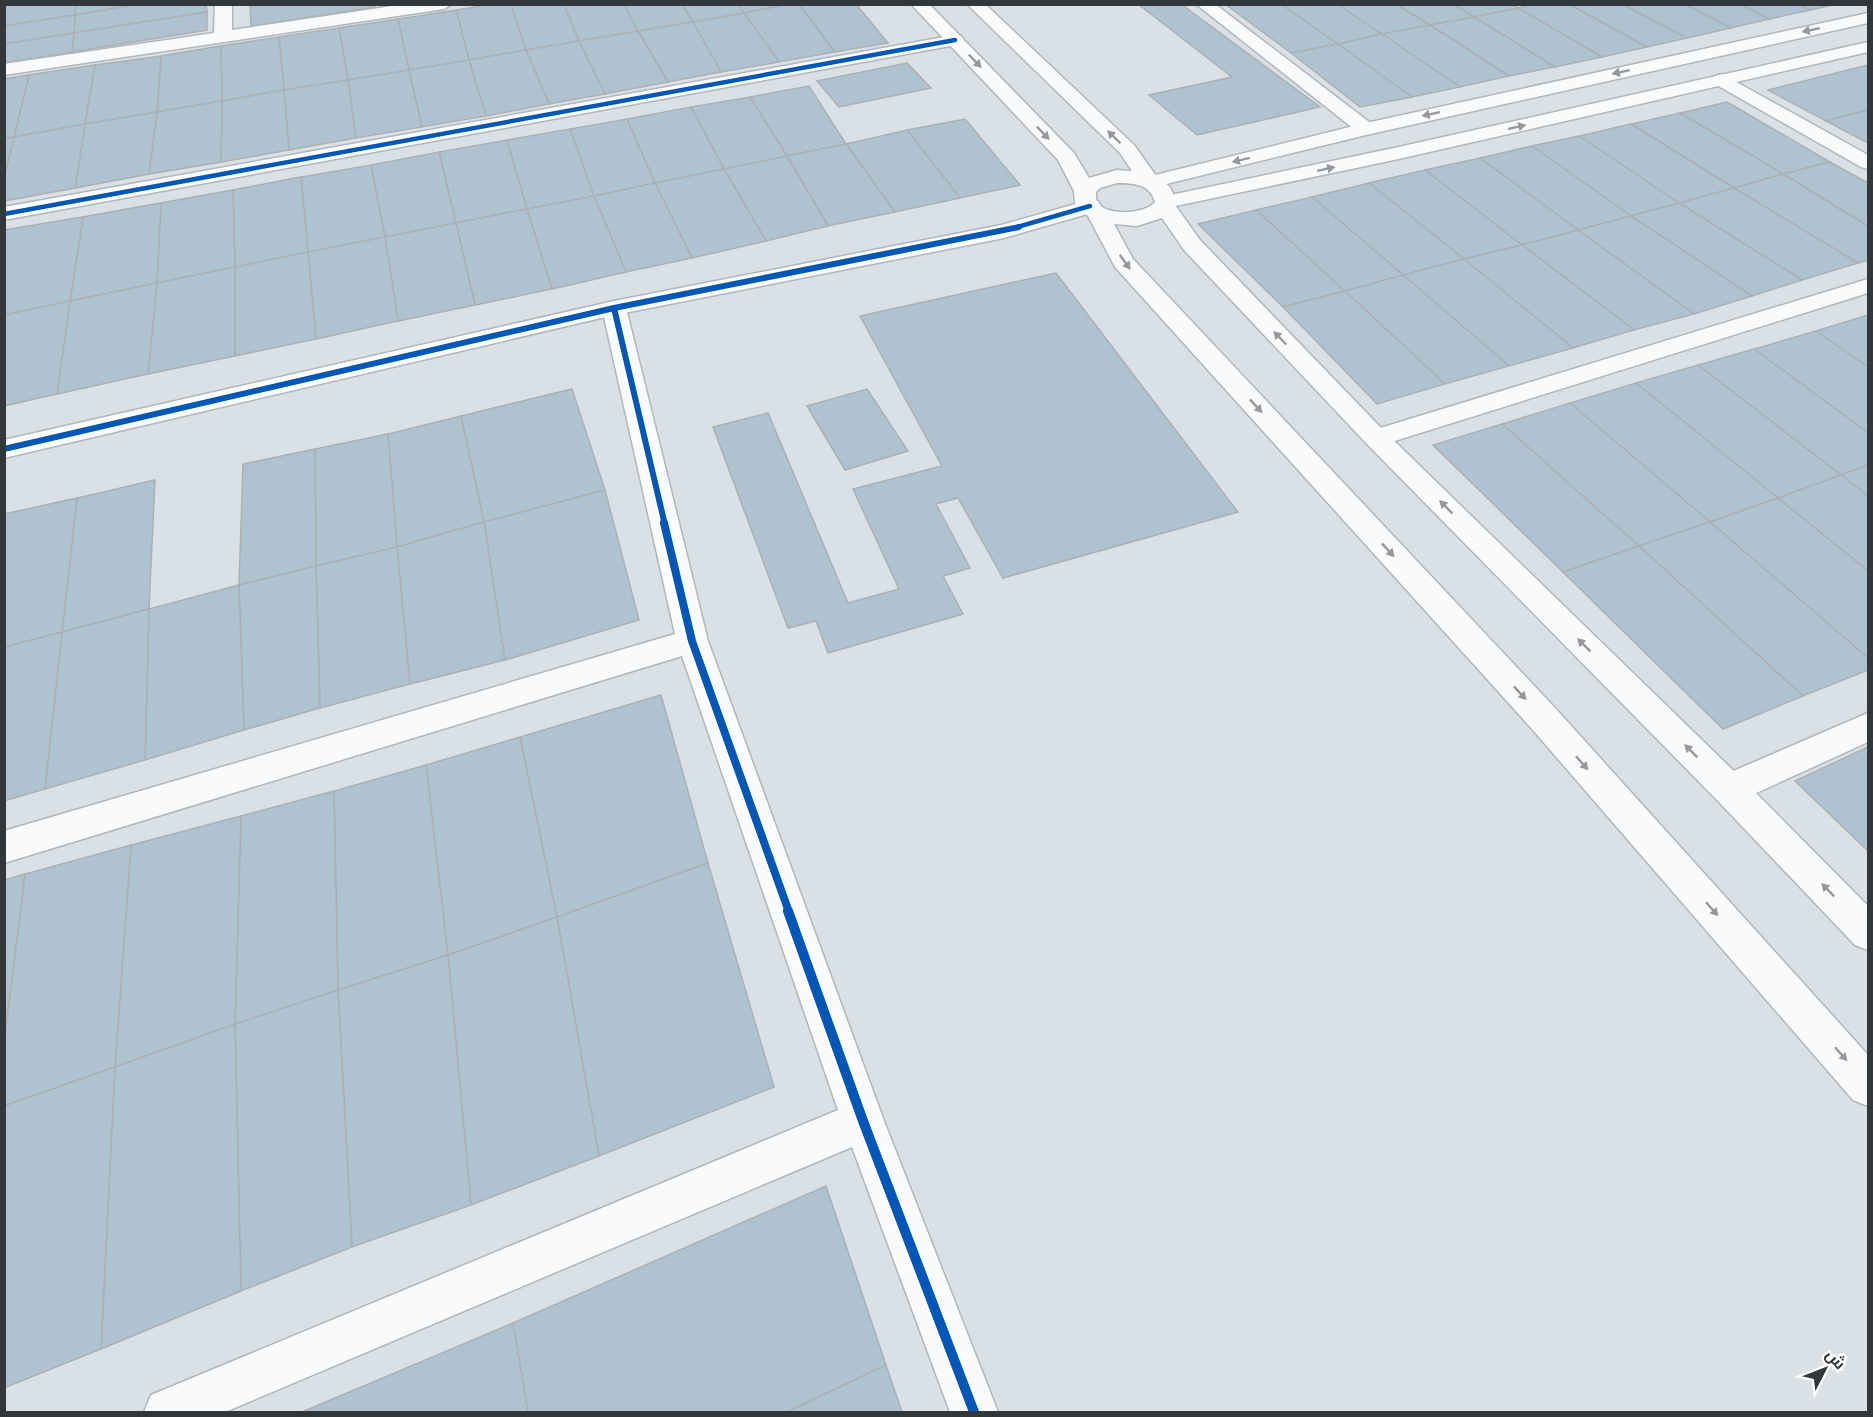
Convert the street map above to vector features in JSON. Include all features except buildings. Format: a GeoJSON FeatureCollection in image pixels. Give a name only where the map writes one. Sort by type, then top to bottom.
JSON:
{"type":"FeatureCollection","features":[{"type":"Feature","properties":{"kind":"street"},"geometry":{"type":"LineString","coordinates":[[223,37],[224,4]]}},
{"type":"Feature","properties":{"kind":"street"},"geometry":{"type":"LineString","coordinates":[[4,70],[444,4]]}},
{"type":"Feature","properties":{"kind":"street"},"geometry":{"type":"LineString","coordinates":[[919,4],[1067,157],[1123,262],[1544,719],[1869,1085]]}},
{"type":"Feature","properties":{"kind":"street"},"geometry":{"type":"LineString","coordinates":[[975,4],[1126,149],[1150,182],[1163,191],[1166,204],[1192,245],[1376,438],[1729,789],[1869,932]]}},
{"type":"Feature","properties":{"kind":"street"},"geometry":{"type":"LineString","coordinates":[[1204,4],[1366,129]]}},
{"type":"Feature","properties":{"kind":"street"},"geometry":{"type":"LineString","coordinates":[[1090,203],[1094,183],[1110,177],[1130,177],[1150,182],[1366,129],[1869,18]]}},
{"type":"Feature","properties":{"kind":"street"},"geometry":{"type":"LineString","coordinates":[[4,214],[955,40]]}},
{"type":"Feature","properties":{"kind":"street"},"geometry":{"type":"LineString","coordinates":[[4,449],[614,308],[1004,231],[1090,203],[1116,219],[1137,219],[1155,215],[1166,204],[1869,47]]}},
{"type":"Feature","properties":{"kind":"street"},"geometry":{"type":"LineString","coordinates":[[1722,80],[1869,163]]}},
{"type":"Feature","properties":{"kind":"street"},"geometry":{"type":"LineString","coordinates":[[1376,438],[1869,286]]}},
{"type":"Feature","properties":{"kind":"street"},"geometry":{"type":"LineString","coordinates":[[614,308],[692,641],[863,1120],[974,1413]]}},
{"type":"Feature","properties":{"kind":"street"},"geometry":{"type":"LineString","coordinates":[[4,847],[692,641]]}},
{"type":"Feature","properties":{"kind":"street"},"geometry":{"type":"LineString","coordinates":[[1729,789],[1869,727]]}},
{"type":"Feature","properties":{"kind":"street"},"geometry":{"type":"LineString","coordinates":[[168,1413],[863,1120]]}},
{"type":"Feature","properties":{"kind":"cycle path"},"geometry":{"type":"LineString","coordinates":[[4,214],[955,40]]}},
{"type":"Feature","properties":{"kind":"cycle path"},"geometry":{"type":"LineString","coordinates":[[4,449],[614,308],[1004,231],[1090,206]]}},
{"type":"Feature","properties":{"kind":"cycle path"},"geometry":{"type":"LineString","coordinates":[[614,308],[692,641],[863,1121],[974,1412]]}}]}
